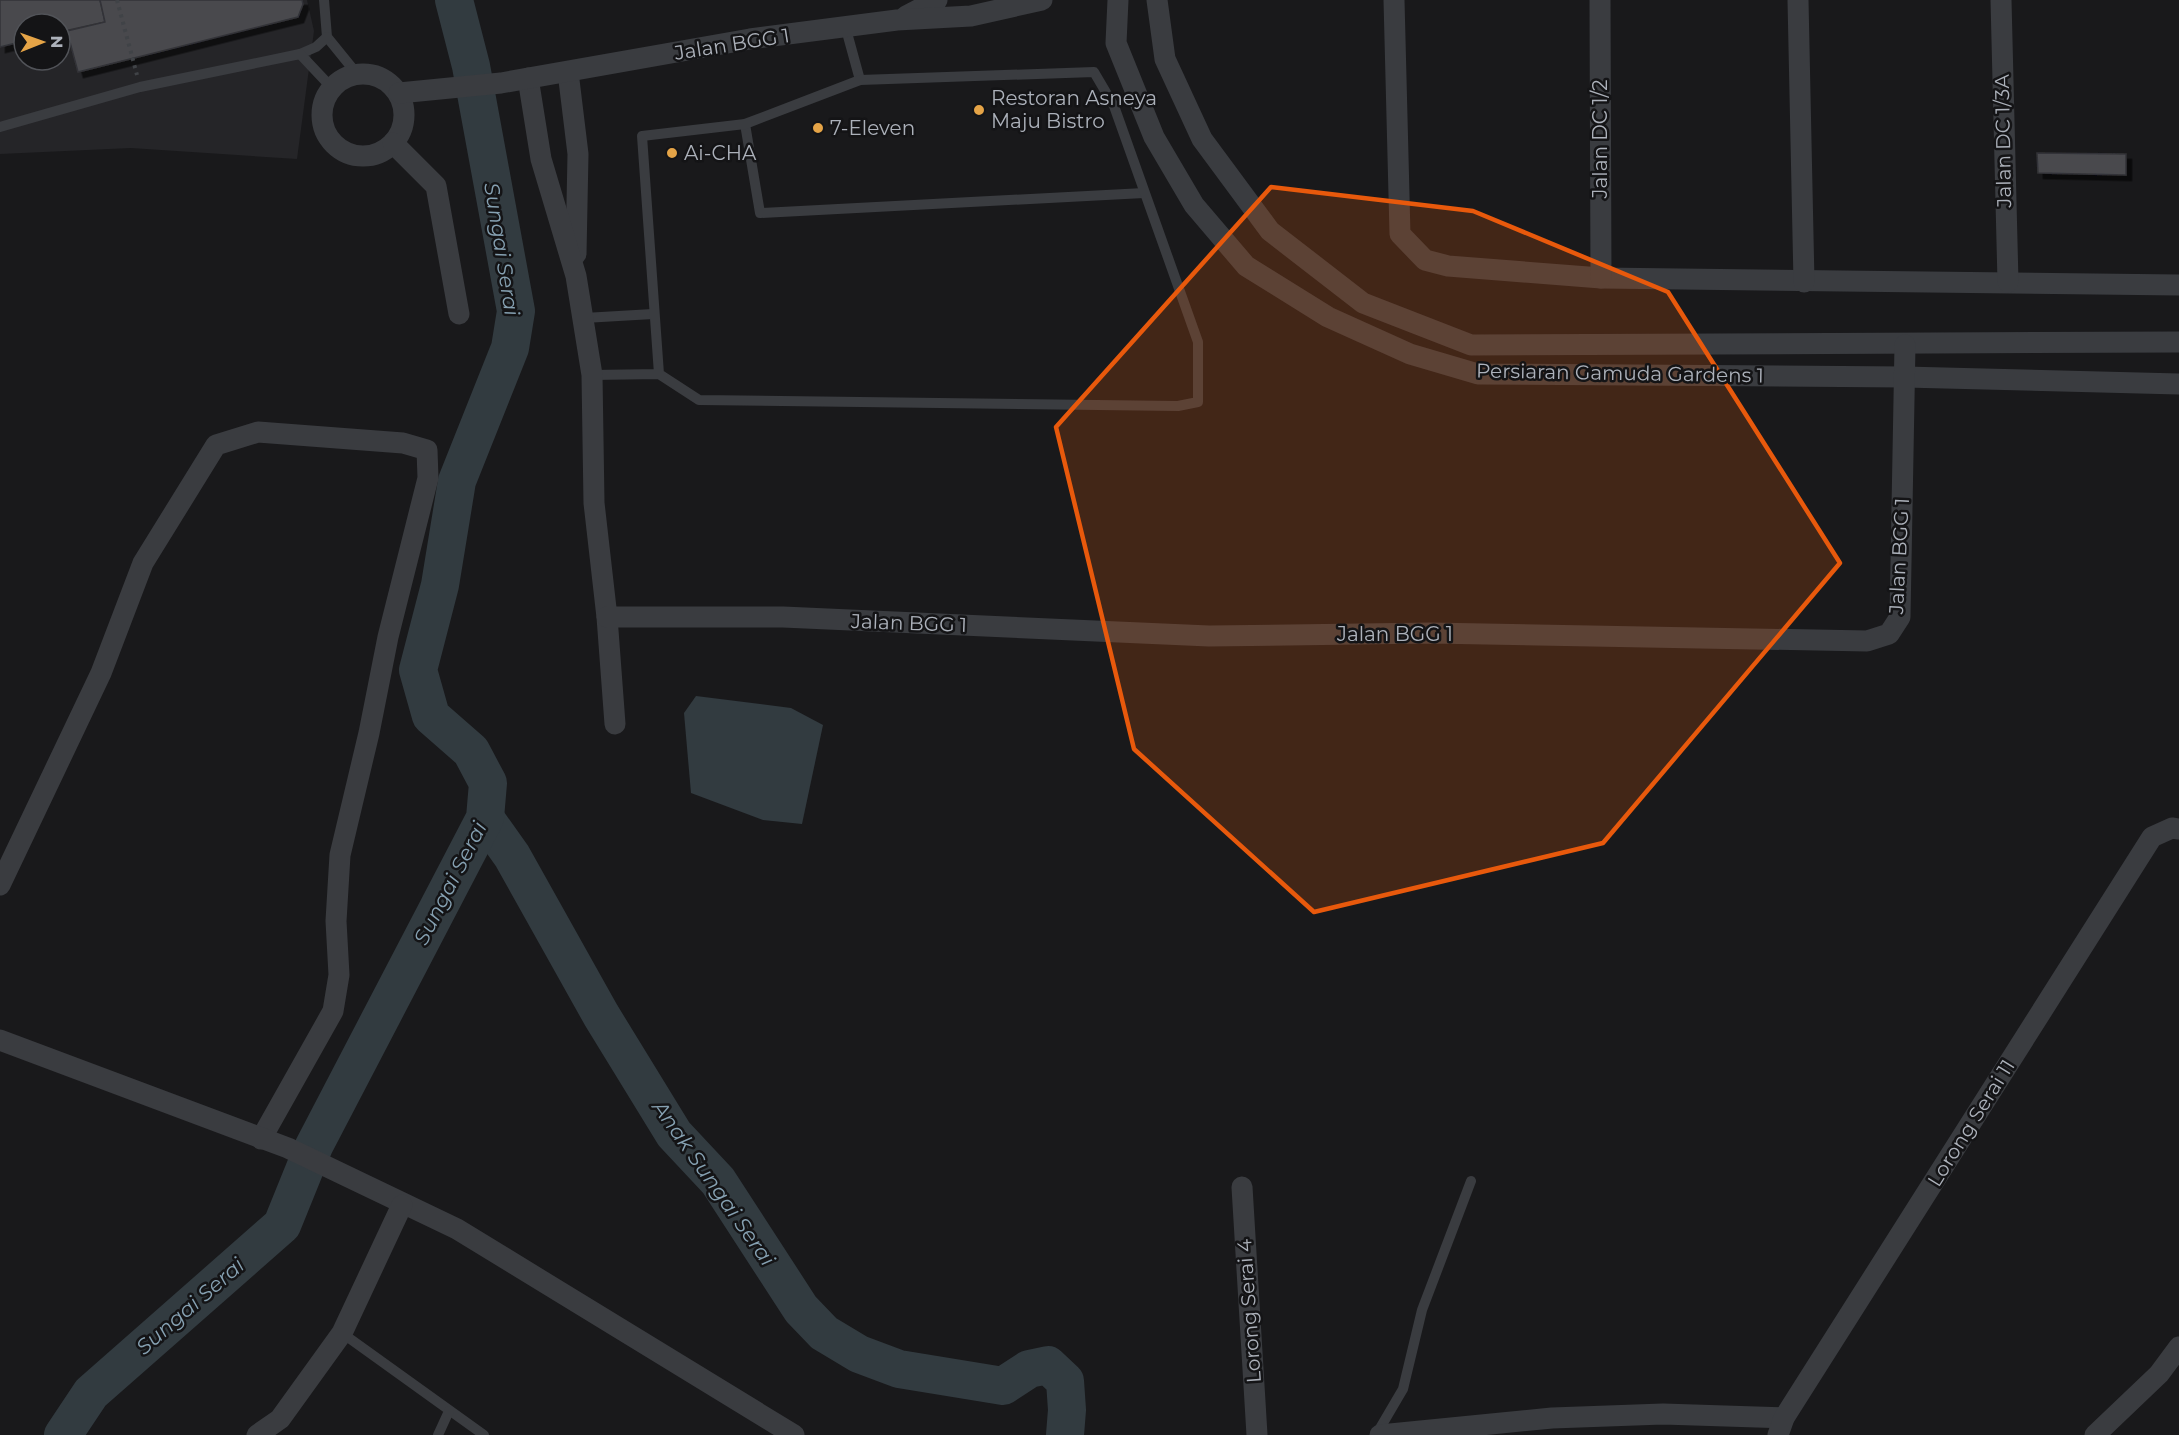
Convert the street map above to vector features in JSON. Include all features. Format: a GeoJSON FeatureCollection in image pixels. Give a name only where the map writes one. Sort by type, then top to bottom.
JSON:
{"type":"FeatureCollection","features":[{"type":"Feature","properties":{"kind":"street","name":"Jalan BGG 1"},"geometry":{"type":"LineString","coordinates":[[897,21],[937,0]]}},
{"type":"Feature","properties":{"kind":"street","name":"Jalan BGG 1"},"geometry":{"type":"LineString","coordinates":[[399,93],[501,83],[750,39],[897,21],[971,16],[1042,0]]}},
{"type":"Feature","properties":{"kind":"street","name":"Persiaran Gamuda Gardens 1"},"geometry":{"type":"LineString","coordinates":[[1118,0],[1116,43],[1154,137],[1194,206],[1246,266],[1328,317],[1410,354],[1478,374],[1905,377],[2179,384]]}},
{"type":"Feature","properties":{"kind":"street","name":"Persiaran Gamuda Gardens 1"},"geometry":{"type":"LineString","coordinates":[[1157,0],[1165,59],[1202,138],[1270,231],[1363,303],[1471,345],[1905,345],[2179,342]]}},
{"type":"Feature","properties":{"kind":"street"},"geometry":{"type":"LineString","coordinates":[[1394,0],[1400,234],[1425,260],[1448,266],[1601,278],[2179,285]]}},
{"type":"Feature","properties":{"kind":"street","name":"Jalan DC 1/2"},"geometry":{"type":"LineString","coordinates":[[1600,0],[1601,278]]}},
{"type":"Feature","properties":{"kind":"street"},"geometry":{"type":"LineString","coordinates":[[1798,0],[1804,282]]}},
{"type":"Feature","properties":{"kind":"street","name":"Jalan DC 1/3A"},"geometry":{"type":"LineString","coordinates":[[2001,0],[2008,282]]}},
{"type":"Feature","properties":{"kind":"street"},"geometry":{"type":"LineString","coordinates":[[568,72],[578,154],[576,276]]}},
{"type":"Feature","properties":{"kind":"street"},"geometry":{"type":"LineString","coordinates":[[357,74],[369,74],[381,78],[399,93],[404,110],[404,124],[393,143],[376,155],[362,157],[348,154],[336,146],[327,135],[322,121],[324,102],[332,88],[344,78],[357,74]]}},
{"type":"Feature","properties":{"kind":"street"},"geometry":{"type":"LineString","coordinates":[[528,78],[541,159],[576,276],[592,375],[594,503],[608,617],[615,724]]}},
{"type":"Feature","properties":{"kind":"street"},"geometry":{"type":"LineString","coordinates":[[393,143],[436,186],[459,314]]}},
{"type":"Feature","properties":{"kind":"street","name":"Jalan BGG 1"},"geometry":{"type":"LineString","coordinates":[[608,617],[783,617],[1209,636],[1431,633],[1867,641],[1889,634],[1900,617],[1905,345]]}},
{"type":"Feature","properties":{"kind":"street"},"geometry":{"type":"LineString","coordinates":[[0,885],[101,673],[143,563],[216,445],[258,432],[403,443],[427,450],[428,478],[388,637],[369,733],[340,855],[336,921],[339,975],[333,1011],[261,1139]]}},
{"type":"Feature","properties":{"kind":"street","name":"Lorong Serai 11"},"geometry":{"type":"LineString","coordinates":[[1781,1427],[2152,837],[2172,828],[2179,829]]}},
{"type":"Feature","properties":{"kind":"street"},"geometry":{"type":"LineString","coordinates":[[0,1040],[288,1148],[402,1205],[457,1229],[794,1435]]}},
{"type":"Feature","properties":{"kind":"street","name":"Lorong Serai 4"},"geometry":{"type":"LineString","coordinates":[[1242,1187],[1257,1435]]}},
{"type":"Feature","properties":{"kind":"street"},"geometry":{"type":"LineString","coordinates":[[258,1435],[280,1427],[342,1333],[402,1205]]}},
{"type":"Feature","properties":{"kind":"street"},"geometry":{"type":"LineString","coordinates":[[2095,1435],[2159,1374],[2179,1347]]}},
{"type":"Feature","properties":{"kind":"street"},"geometry":{"type":"LineString","coordinates":[[1380,1435],[1552,1418],[1663,1414],[1781,1427]]}},
{"type":"Feature","properties":{"kind":"lane"},"geometry":{"type":"LineString","coordinates":[[324,0],[327,37],[357,74]]}},
{"type":"Feature","properties":{"kind":"lane"},"geometry":{"type":"LineString","coordinates":[[846,28],[861,80]]}},
{"type":"Feature","properties":{"kind":"lane"},"geometry":{"type":"LineString","coordinates":[[0,127],[141,87],[300,54],[316,47],[327,37]]}},
{"type":"Feature","properties":{"kind":"lane"},"geometry":{"type":"LineString","coordinates":[[300,54],[332,88]]}},
{"type":"Feature","properties":{"kind":"lane"},"geometry":{"type":"LineString","coordinates":[[592,375],[659,374],[699,400],[1178,406],[1198,402],[1198,342],[1114,106],[1094,72],[861,80],[745,124],[642,136],[659,374]]}},
{"type":"Feature","properties":{"kind":"lane"},"geometry":{"type":"LineString","coordinates":[[745,124],[760,213],[1144,193]]}},
{"type":"Feature","properties":{"kind":"lane"},"geometry":{"type":"LineString","coordinates":[[584,318],[653,314]]}},
{"type":"Feature","properties":{"kind":"lane"},"geometry":{"type":"LineString","coordinates":[[1376,1435],[1403,1389],[1422,1310],[1471,1181]]}},
{"type":"Feature","properties":{"kind":"lane"},"geometry":{"type":"LineString","coordinates":[[342,1333],[484,1435]]}},
{"type":"Feature","properties":{"kind":"lane"},"geometry":{"type":"LineString","coordinates":[[438,1435],[449,1412]]}},
{"type":"Feature","properties":{"kind":"path"},"geometry":{"type":"LineString","coordinates":[[117,0],[141,87]]}},
{"type":"Feature","properties":{"kind":"highlighted area"},"geometry":{"type":"Polygon","coordinates":[[[1271,187],[1473,211],[1668,292],[1840,563],[1603,843],[1314,912],[1134,749],[1056,427],[1271,187]]]}},
{"type":"Feature","properties":{"kind":"shaded area"},"geometry":{"type":"Polygon","coordinates":[[[0,0],[307,0],[314,31],[297,159],[131,148],[0,154],[0,0]]]}},
{"type":"Feature","properties":{"kind":"shaded area"},"geometry":{"type":"Polygon","coordinates":[[[696,696],[791,708],[823,725],[802,824],[763,820],[691,793],[684,713],[696,696]]]}},
{"type":"Feature","properties":{"kind":"building"},"geometry":{"type":"Polygon","coordinates":[[[0,0],[100,0],[105,22],[72,29],[72,12],[12,12],[12,44],[0,47],[0,0]]]}},
{"type":"Feature","properties":{"kind":"building"},"geometry":{"type":"Polygon","coordinates":[[[100,0],[302,0],[303,4],[298,17],[78,72],[72,50],[72,30],[105,22],[100,0]]]}},
{"type":"Feature","properties":{"kind":"building"},"geometry":{"type":"Polygon","coordinates":[[[2037,153],[2126,154],[2126,175],[2038,173],[2037,153]]]}},
{"type":"Feature","properties":{"kind":"waterway","name":"Sungai Serai"},"geometry":{"type":"LineString","coordinates":[[63,1435],[91,1393],[282,1225],[314,1146],[485,818],[488,783],[471,751],[431,716],[418,670],[440,585],[457,481],[510,348],[516,311],[471,66],[454,0]]}},
{"type":"Feature","properties":{"kind":"waterway","name":"Anak Sungai Serai"},"geometry":{"type":"LineString","coordinates":[[485,818],[512,856],[601,1015],[674,1134],[718,1181],[801,1309],[824,1333],[859,1354],[899,1369],[1003,1386],[1029,1369],[1048,1365],[1065,1381],[1067,1410],[1065,1435]]}},
{"type":"Feature","properties":{"kind":"place","name":"Restoran Asneya Maju Bistro"},"geometry":{"type":"Point","coordinates":[979,110]}},
{"type":"Feature","properties":{"kind":"place","name":"7-Eleven"},"geometry":{"type":"Point","coordinates":[818,128]}},
{"type":"Feature","properties":{"kind":"place","name":"Ai-CHA"},"geometry":{"type":"Point","coordinates":[672,153]}}]}
